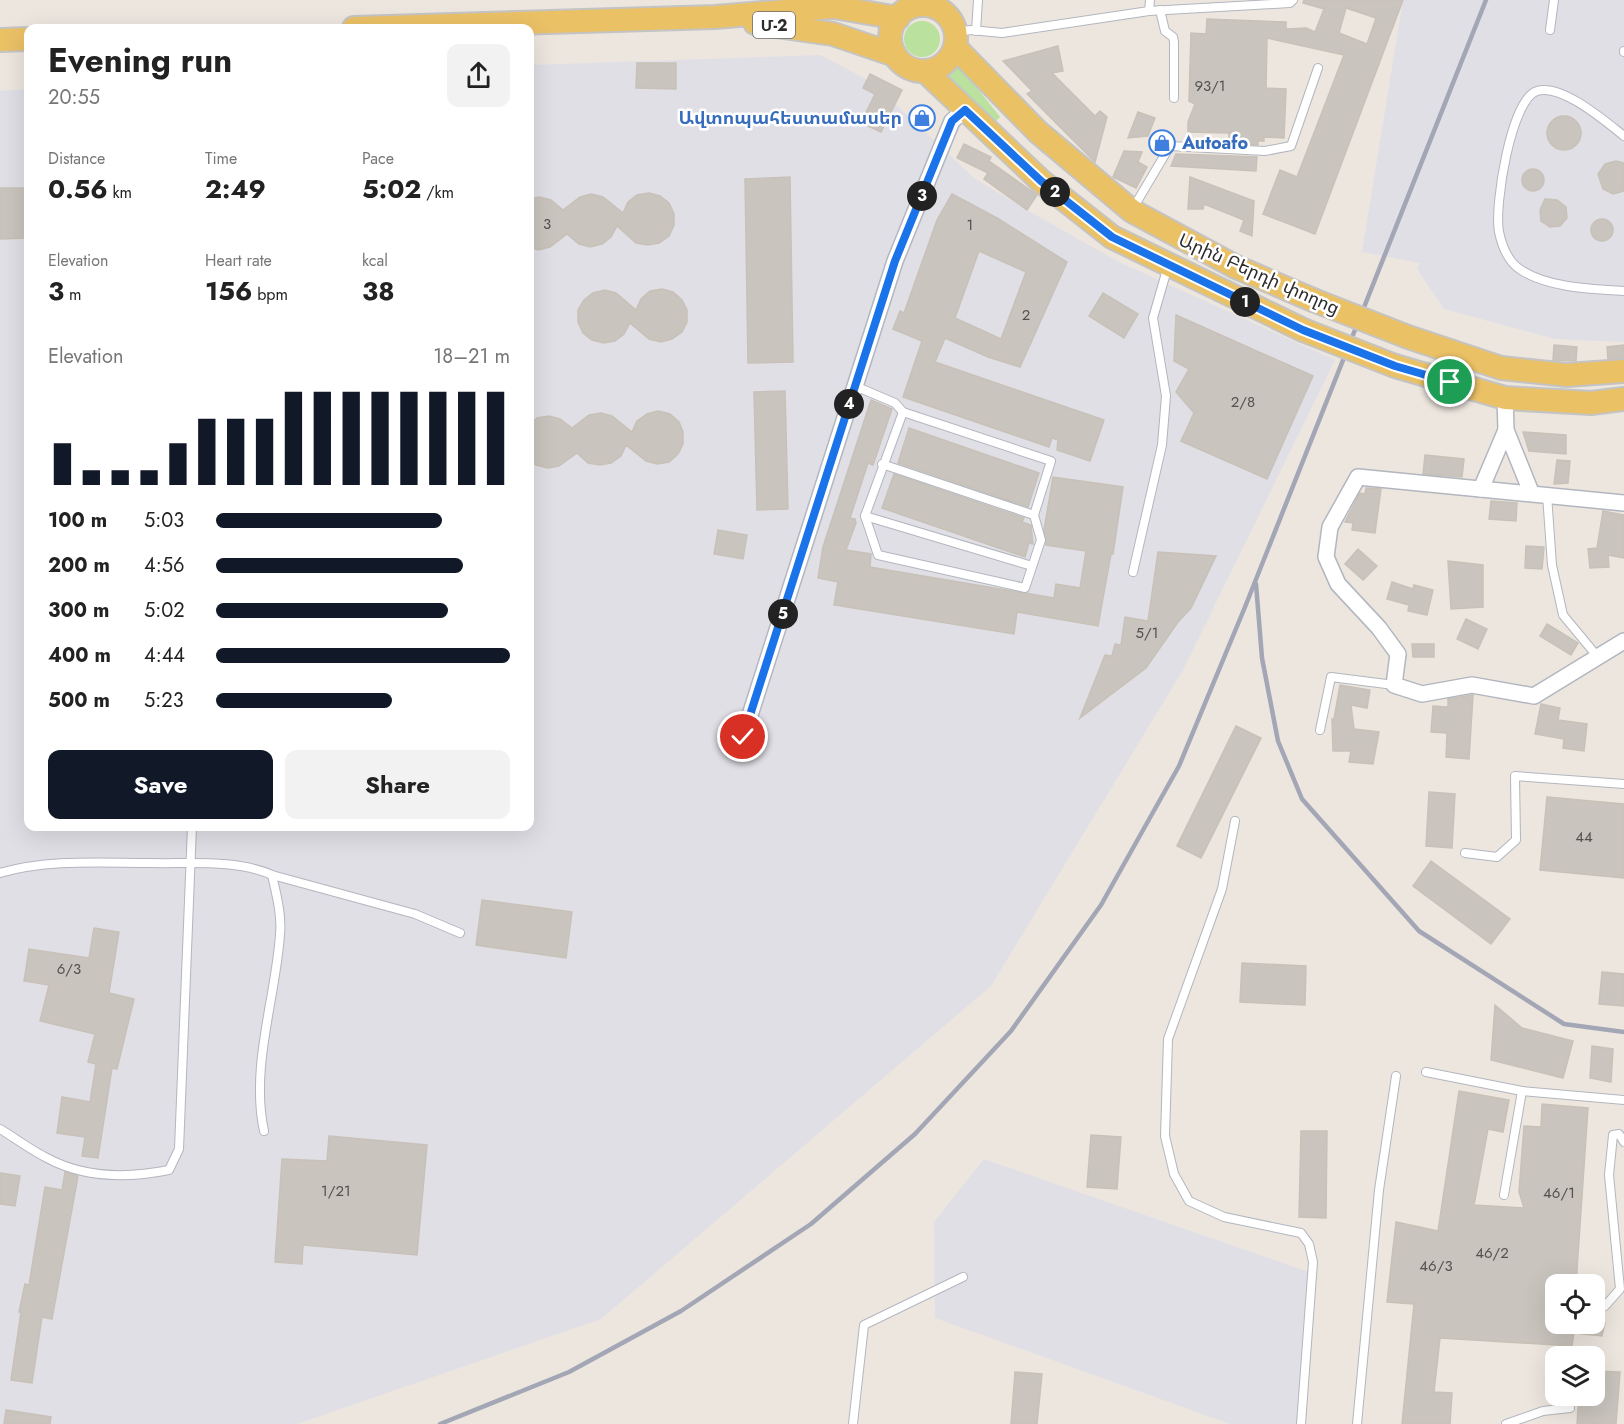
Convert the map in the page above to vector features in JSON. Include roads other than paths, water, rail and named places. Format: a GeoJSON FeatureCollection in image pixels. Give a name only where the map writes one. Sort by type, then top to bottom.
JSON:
{"type":"FeatureCollection","features":[{"type":"Feature","properties":{"kind":"main road","name":"Մ-2"},"geometry":{"type":"LineString","coordinates":[[485,24],[715,17],[817,4],[900,10],[931,4],[949,18],[962,37]]}},
{"type":"Feature","properties":{"kind":"main road"},"geometry":{"type":"LineString","coordinates":[[895,55],[890,36],[900,10]]}},
{"type":"Feature","properties":{"kind":"main road","name":"Մ-2"},"geometry":{"type":"LineString","coordinates":[[715,17],[833,34],[895,55],[907,67],[924,71]]}},
{"type":"Feature","properties":{"kind":"main road"},"geometry":{"type":"LineString","coordinates":[[924,71],[945,63],[962,37]]}},
{"type":"Feature","properties":{"kind":"main road","name":"Արին Բերդի փողոց"},"geometry":{"type":"LineString","coordinates":[[962,37],[1038,132],[1132,211],[1236,267],[1408,337],[1501,368],[1567,375],[1624,371]]}},
{"type":"Feature","properties":{"kind":"main road"},"geometry":{"type":"LineString","coordinates":[[0,40],[24,39]]}},
{"type":"Feature","properties":{"kind":"main road","name":"Արին Բերդի փողոց"},"geometry":{"type":"LineString","coordinates":[[924,71],[1041,181],[1112,237],[1303,330],[1395,366],[1505,398],[1591,403],[1624,399]]}},
{"type":"Feature","properties":{"kind":"street"},"geometry":{"type":"LineString","coordinates":[[743,737],[895,261],[952,121],[965,110]]}},
{"type":"Feature","properties":{"kind":"street"},"geometry":{"type":"LineString","coordinates":[[1481,489],[1506,430],[1505,398]]}},
{"type":"Feature","properties":{"kind":"street"},"geometry":{"type":"LineString","coordinates":[[1506,430],[1539,494]]}},
{"type":"Feature","properties":{"kind":"street"},"geometry":{"type":"LineString","coordinates":[[1624,502],[1358,477],[1330,527],[1326,558],[1338,584],[1379,628],[1398,654],[1394,685],[1422,694],[1472,685],[1534,696],[1624,641]]}},
{"type":"Feature","properties":{"kind":"lane"},"geometry":{"type":"LineString","coordinates":[[978,0],[962,37],[1149,11],[1290,3],[1293,0]]}},
{"type":"Feature","properties":{"kind":"lane"},"geometry":{"type":"LineString","coordinates":[[1149,11],[1150,0]]}},
{"type":"Feature","properties":{"kind":"lane"},"geometry":{"type":"LineString","coordinates":[[1550,30],[1554,0]]}},
{"type":"Feature","properties":{"kind":"lane"},"geometry":{"type":"LineString","coordinates":[[1160,10],[1165,31],[1173,37],[1174,42],[1174,98]]}},
{"type":"Feature","properties":{"kind":"lane"},"geometry":{"type":"LineString","coordinates":[[1132,211],[1170,146],[1265,151],[1291,146],[1318,68]]}},
{"type":"Feature","properties":{"kind":"lane"},"geometry":{"type":"LineString","coordinates":[[1624,135],[1566,95],[1549,90],[1537,91],[1525,98],[1517,113],[1499,192],[1498,213],[1506,254],[1520,270],[1546,281],[1624,291]]}},
{"type":"Feature","properties":{"kind":"lane"},"geometry":{"type":"LineString","coordinates":[[1133,572],[1162,445],[1166,396],[1153,318],[1169,264]]}},
{"type":"Feature","properties":{"kind":"lane"},"geometry":{"type":"LineString","coordinates":[[855,386],[895,403],[903,412],[1051,461],[1034,515],[1041,540],[1025,588],[878,555],[865,516],[882,464],[903,412]]}},
{"type":"Feature","properties":{"kind":"lane"},"geometry":{"type":"LineString","coordinates":[[882,464],[1034,515]]}},
{"type":"Feature","properties":{"kind":"lane"},"geometry":{"type":"LineString","coordinates":[[1539,494],[1563,615],[1597,656]]}},
{"type":"Feature","properties":{"kind":"lane"},"geometry":{"type":"LineString","coordinates":[[865,516],[1032,566]]}},
{"type":"Feature","properties":{"kind":"lane"},"geometry":{"type":"LineString","coordinates":[[1320,730],[1331,677],[1394,685]]}},
{"type":"Feature","properties":{"kind":"lane"},"geometry":{"type":"LineString","coordinates":[[1465,853],[1497,857],[1516,840],[1515,776],[1624,784]]}},
{"type":"Feature","properties":{"kind":"lane"},"geometry":{"type":"LineString","coordinates":[[1235,821],[1222,889],[1168,1039],[1165,1136],[1174,1174],[1189,1201],[1224,1217],[1301,1233],[1309,1244],[1313,1262],[1301,1424]]}},
{"type":"Feature","properties":{"kind":"lane"},"geometry":{"type":"LineString","coordinates":[[0,1129],[48,1159],[92,1173],[135,1177],[169,1170],[179,1149],[192,831]]}},
{"type":"Feature","properties":{"kind":"lane"},"geometry":{"type":"LineString","coordinates":[[0,873],[17,868],[63,863],[191,864],[258,868],[272,875],[415,914],[460,933]]}},
{"type":"Feature","properties":{"kind":"lane"},"geometry":{"type":"LineString","coordinates":[[264,1131],[260,1113],[265,1031],[280,932],[272,875]]}},
{"type":"Feature","properties":{"kind":"lane"},"geometry":{"type":"LineString","coordinates":[[1426,1072],[1522,1091],[1624,1100]]}},
{"type":"Feature","properties":{"kind":"lane"},"geometry":{"type":"LineString","coordinates":[[1357,1424],[1379,1190],[1396,1076]]}},
{"type":"Feature","properties":{"kind":"lane"},"geometry":{"type":"LineString","coordinates":[[1504,1195],[1522,1091]]}},
{"type":"Feature","properties":{"kind":"lane"},"geometry":{"type":"LineString","coordinates":[[1605,1306],[1622,1292],[1609,1175],[1613,1135],[1619,1134],[1624,1142]]}},
{"type":"Feature","properties":{"kind":"lane"},"geometry":{"type":"LineString","coordinates":[[853,1424],[864,1325],[963,1277]]}},
{"type":"Feature","properties":{"kind":"lane"},"geometry":{"type":"LineString","coordinates":[[1506,1424],[1543,1411],[1570,1408]]}},
{"type":"Feature","properties":{"kind":"railway"},"geometry":{"type":"LineString","coordinates":[[440,1424],[569,1372],[681,1311],[811,1224],[915,1134],[1011,1031],[1101,905],[1179,766],[1245,607],[1486,0]]}},
{"type":"Feature","properties":{"kind":"railway"},"geometry":{"type":"LineString","coordinates":[[1256,584],[1262,658],[1278,741],[1302,799],[1419,931],[1564,1024],[1624,1032]]}},
{"type":"Feature","properties":{"kind":"place","name":"Ավտոպահեստամասեր"},"geometry":{"type":"Point","coordinates":[922,118]}},
{"type":"Feature","properties":{"kind":"place","name":"Autoafo"},"geometry":{"type":"Point","coordinates":[1162,143]}}]}
